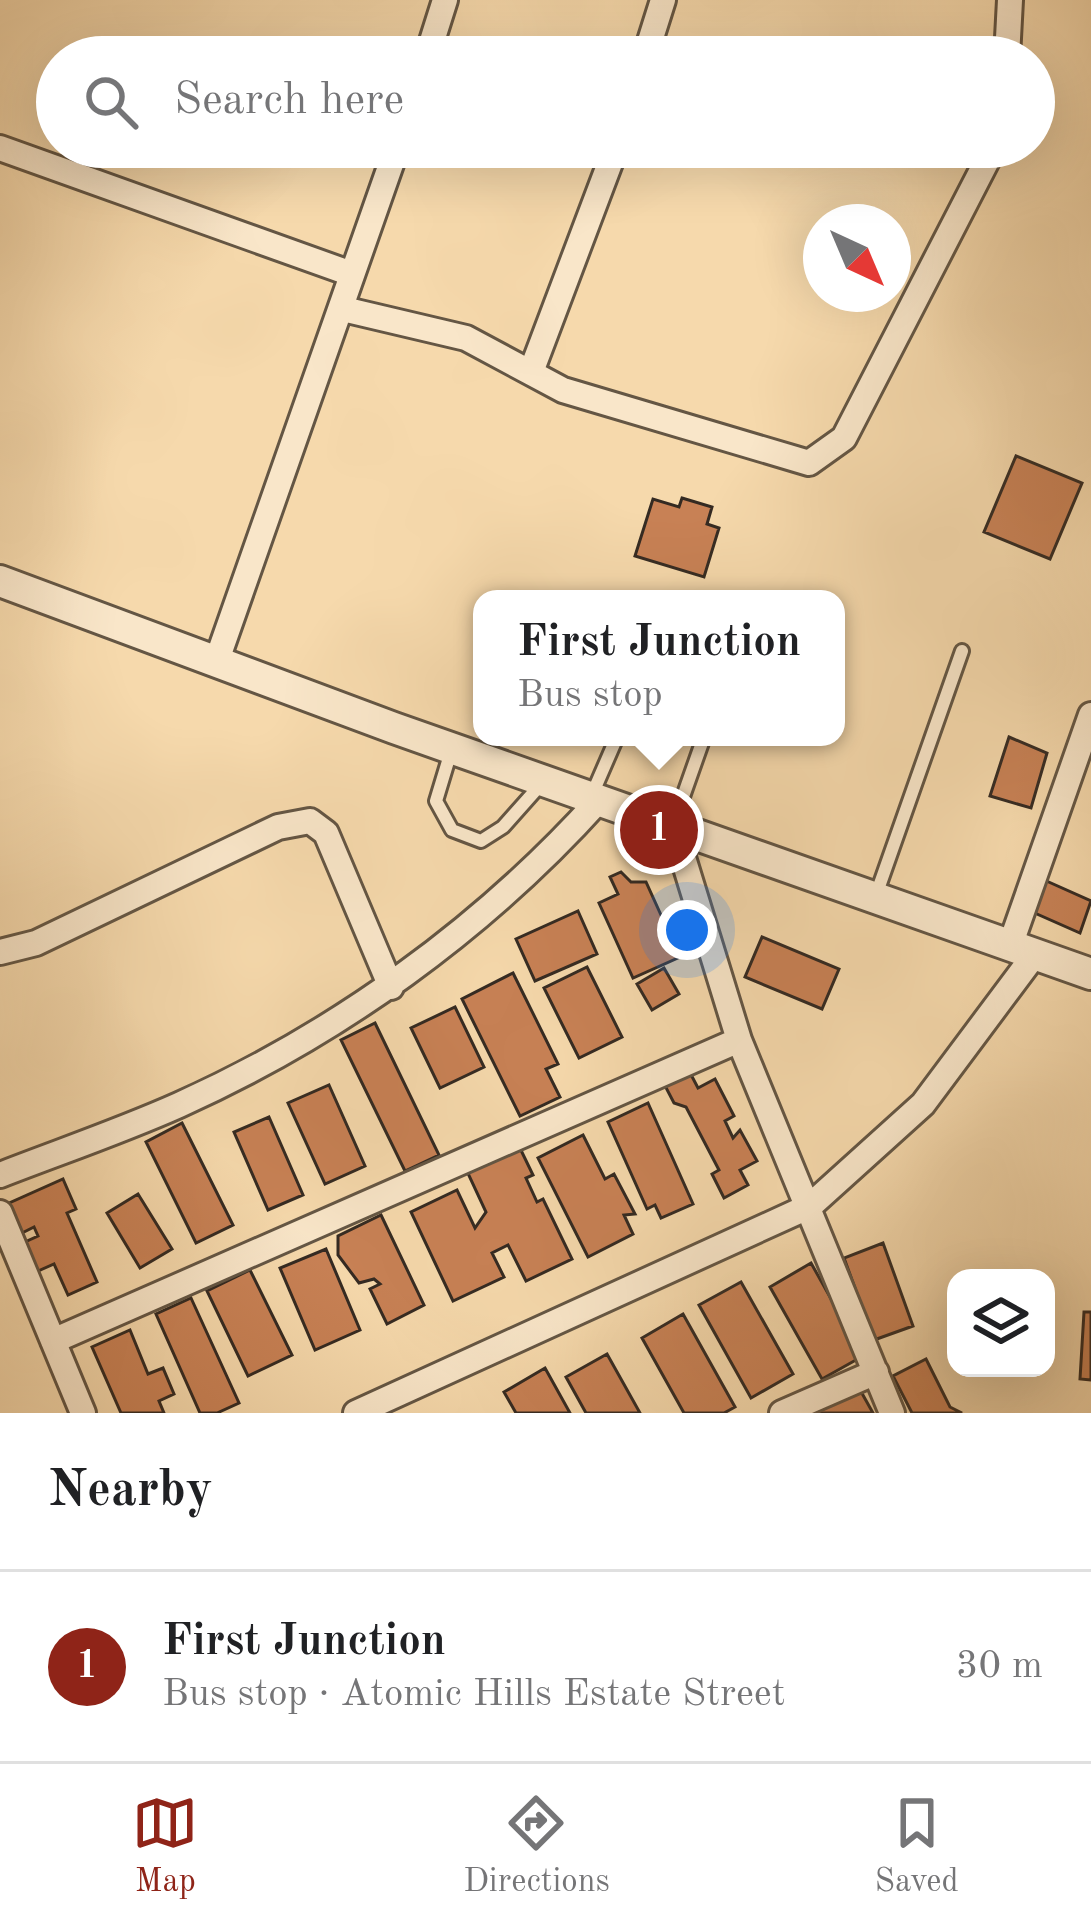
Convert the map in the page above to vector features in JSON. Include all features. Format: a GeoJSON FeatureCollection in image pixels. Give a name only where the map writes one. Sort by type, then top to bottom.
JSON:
{"type":"FeatureCollection","features":[{"type":"Feature","properties":{"kind":"street"},"geometry":{"type":"LineString","coordinates":[[434,36],[445,0]]}},
{"type":"Feature","properties":{"kind":"street"},"geometry":{"type":"LineString","coordinates":[[652,36],[663,0]]}},
{"type":"Feature","properties":{"kind":"street"},"geometry":{"type":"LineString","coordinates":[[1007,36],[1010,0]]}},
{"type":"Feature","properties":{"kind":"street"},"geometry":{"type":"LineString","coordinates":[[0,148],[36,161]]}},
{"type":"Feature","properties":{"kind":"street"},"geometry":{"type":"LineString","coordinates":[[56,168],[349,273]]}},
{"type":"Feature","properties":{"kind":"street"},"geometry":{"type":"LineString","coordinates":[[217,660],[389,168]]}},
{"type":"Feature","properties":{"kind":"street"},"geometry":{"type":"LineString","coordinates":[[531,372],[608,168]]}},
{"type":"Feature","properties":{"kind":"street"},"geometry":{"type":"LineString","coordinates":[[343,309],[466,338],[563,390],[809,463],[828,454],[844,438],[983,168]]}},
{"type":"Feature","properties":{"kind":"street"},"geometry":{"type":"LineString","coordinates":[[0,581],[452,748],[1091,974]]}},
{"type":"Feature","properties":{"kind":"street"},"geometry":{"type":"LineString","coordinates":[[356,1413],[810,1206],[922,1104],[1022,950],[1091,715]]}},
{"type":"Feature","properties":{"kind":"street"},"geometry":{"type":"LineString","coordinates":[[0,1175],[181,1104],[391,987],[548,856],[595,799]]}},
{"type":"Feature","properties":{"kind":"street"},"geometry":{"type":"LineString","coordinates":[[2,954],[278,827],[310,821],[326,832],[391,987]]}},
{"type":"Feature","properties":{"kind":"street"},"geometry":{"type":"LineString","coordinates":[[673,825],[739,1040],[892,1413]]}},
{"type":"Feature","properties":{"kind":"street"},"geometry":{"type":"LineString","coordinates":[[53,1341],[739,1040]]}},
{"type":"Feature","properties":{"kind":"street"},"geometry":{"type":"LineString","coordinates":[[0,1213],[83,1413]]}},
{"type":"Feature","properties":{"kind":"street"},"geometry":{"type":"LineString","coordinates":[[782,1413],[875,1372]]}},
{"type":"Feature","properties":{"kind":"lane"},"geometry":{"type":"LineString","coordinates":[[875,898],[962,651]]}},
{"type":"Feature","properties":{"kind":"lane"},"geometry":{"type":"LineString","coordinates":[[595,799],[614,746]]}},
{"type":"Feature","properties":{"kind":"lane"},"geometry":{"type":"LineString","coordinates":[[673,825],[701,746]]}},
{"type":"Feature","properties":{"kind":"lane"},"geometry":{"type":"LineString","coordinates":[[452,748],[436,801],[452,830],[482,841],[503,827],[544,781]]}},
{"type":"Feature","properties":{"kind":"building"},"geometry":{"type":"Polygon","coordinates":[[[1016,456],[1082,483],[1050,559],[984,532],[1016,456]]]}},
{"type":"Feature","properties":{"kind":"building"},"geometry":{"type":"Polygon","coordinates":[[[682,498],[712,507],[707,524],[719,528],[704,577],[635,556],[653,499],[679,507],[682,498]]]}},
{"type":"Feature","properties":{"kind":"building"},"geometry":{"type":"Polygon","coordinates":[[[1009,737],[1047,753],[1031,808],[990,796],[1009,737]]]}},
{"type":"Feature","properties":{"kind":"building"},"geometry":{"type":"Polygon","coordinates":[[[621,872],[631,882],[646,882],[680,957],[633,978],[599,903],[618,894],[610,877],[621,872]]]}},
{"type":"Feature","properties":{"kind":"building"},"geometry":{"type":"Polygon","coordinates":[[[1042,879],[1091,901],[1080,933],[1028,910],[1042,879]]]}},
{"type":"Feature","properties":{"kind":"building"},"geometry":{"type":"Polygon","coordinates":[[[578,911],[597,954],[535,981],[516,939],[578,911]]]}},
{"type":"Feature","properties":{"kind":"building"},"geometry":{"type":"Polygon","coordinates":[[[762,937],[839,969],[822,1009],[745,977],[762,937]]]}},
{"type":"Feature","properties":{"kind":"building"},"geometry":{"type":"Polygon","coordinates":[[[587,967],[622,1037],[579,1058],[544,988],[587,967]]]}},
{"type":"Feature","properties":{"kind":"building"},"geometry":{"type":"Polygon","coordinates":[[[664,968],[679,994],[652,1010],[637,984],[664,968]]]}},
{"type":"Feature","properties":{"kind":"building"},"geometry":{"type":"Polygon","coordinates":[[[513,973],[558,1064],[546,1069],[560,1097],[520,1116],[462,999],[513,973]]]}},
{"type":"Feature","properties":{"kind":"building"},"geometry":{"type":"Polygon","coordinates":[[[455,1007],[484,1067],[440,1088],[411,1028],[455,1007]]]}},
{"type":"Feature","properties":{"kind":"building"},"geometry":{"type":"Polygon","coordinates":[[[375,1023],[439,1155],[405,1171],[341,1040],[375,1023]]]}},
{"type":"Feature","properties":{"kind":"building"},"geometry":{"type":"Polygon","coordinates":[[[687,1067],[698,1088],[715,1079],[734,1116],[725,1121],[733,1138],[740,1130],[757,1161],[740,1170],[748,1185],[724,1198],[712,1174],[719,1170],[686,1107],[674,1103],[662,1080],[687,1067]]]}},
{"type":"Feature","properties":{"kind":"building"},"geometry":{"type":"Polygon","coordinates":[[[329,1085],[365,1166],[325,1184],[288,1103],[329,1085]]]}},
{"type":"Feature","properties":{"kind":"building"},"geometry":{"type":"Polygon","coordinates":[[[648,1103],[693,1204],[661,1218],[655,1205],[647,1209],[608,1122],[648,1103]]]}},
{"type":"Feature","properties":{"kind":"building"},"geometry":{"type":"Polygon","coordinates":[[[269,1117],[303,1195],[268,1210],[234,1132],[269,1117]]]}},
{"type":"Feature","properties":{"kind":"building"},"geometry":{"type":"Polygon","coordinates":[[[182,1123],[233,1225],[196,1243],[146,1142],[182,1123]]]}},
{"type":"Feature","properties":{"kind":"building"},"geometry":{"type":"Polygon","coordinates":[[[583,1135],[605,1179],[614,1174],[635,1214],[624,1215],[633,1234],[588,1257],[538,1158],[583,1135]]]}},
{"type":"Feature","properties":{"kind":"building"},"geometry":{"type":"Polygon","coordinates":[[[517,1142],[533,1175],[526,1178],[537,1202],[543,1199],[572,1259],[526,1281],[508,1245],[492,1253],[504,1277],[453,1301],[411,1212],[457,1190],[475,1228],[486,1212],[465,1167],[517,1142]]]}},
{"type":"Feature","properties":{"kind":"building"},"geometry":{"type":"Polygon","coordinates":[[[63,1179],[76,1209],[67,1213],[97,1282],[68,1295],[54,1264],[38,1271],[25,1242],[38,1236],[34,1227],[20,1234],[7,1204],[63,1179]]]}},
{"type":"Feature","properties":{"kind":"building"},"geometry":{"type":"Polygon","coordinates":[[[138,1194],[172,1249],[140,1268],[107,1213],[138,1194]]]}},
{"type":"Feature","properties":{"kind":"building"},"geometry":{"type":"Polygon","coordinates":[[[381,1215],[424,1305],[387,1324],[370,1289],[380,1284],[374,1279],[359,1283],[338,1255],[338,1236],[381,1215]]]}},
{"type":"Feature","properties":{"kind":"building"},"geometry":{"type":"Polygon","coordinates":[[[883,1243],[913,1326],[874,1340],[844,1258],[883,1243]]]}},
{"type":"Feature","properties":{"kind":"building"},"geometry":{"type":"Polygon","coordinates":[[[326,1249],[360,1330],[315,1350],[280,1268],[326,1249]]]}},
{"type":"Feature","properties":{"kind":"building"},"geometry":{"type":"Polygon","coordinates":[[[811,1263],[863,1356],[822,1379],[770,1287],[811,1263]]]}},
{"type":"Feature","properties":{"kind":"building"},"geometry":{"type":"Polygon","coordinates":[[[250,1270],[292,1355],[248,1376],[207,1291],[250,1270]]]}},
{"type":"Feature","properties":{"kind":"building"},"geometry":{"type":"Polygon","coordinates":[[[741,1282],[793,1374],[751,1398],[699,1305],[741,1282]]]}},
{"type":"Feature","properties":{"kind":"building"},"geometry":{"type":"Polygon","coordinates":[[[191,1298],[239,1403],[217,1413],[200,1413],[156,1314],[191,1298]]]}},
{"type":"Feature","properties":{"kind":"building"},"geometry":{"type":"Polygon","coordinates":[[[1084,1312],[1091,1312],[1091,1380],[1080,1379],[1084,1312]]]}},
{"type":"Feature","properties":{"kind":"building"},"geometry":{"type":"Polygon","coordinates":[[[683,1314],[735,1407],[724,1413],[684,1413],[642,1338],[683,1314]]]}},
{"type":"Feature","properties":{"kind":"building"},"geometry":{"type":"Polygon","coordinates":[[[130,1330],[148,1374],[163,1368],[174,1394],[159,1401],[164,1413],[121,1413],[92,1347],[130,1330]]]}},
{"type":"Feature","properties":{"kind":"building"},"geometry":{"type":"Polygon","coordinates":[[[607,1354],[640,1413],[586,1413],[566,1377],[607,1354]]]}},
{"type":"Feature","properties":{"kind":"building"},"geometry":{"type":"Polygon","coordinates":[[[926,1359],[950,1407],[962,1413],[912,1413],[893,1376],[926,1359]]]}},
{"type":"Feature","properties":{"kind":"building"},"geometry":{"type":"Polygon","coordinates":[[[545,1368],[570,1413],[516,1413],[504,1392],[545,1368]]]}},
{"type":"Feature","properties":{"kind":"building"},"geometry":{"type":"Polygon","coordinates":[[[859,1388],[873,1413],[817,1412],[859,1388]]]}},
{"type":"Feature","properties":{"kind":"place","name":"First Junction"},"geometry":{"type":"Point","coordinates":[659,830]}}]}
